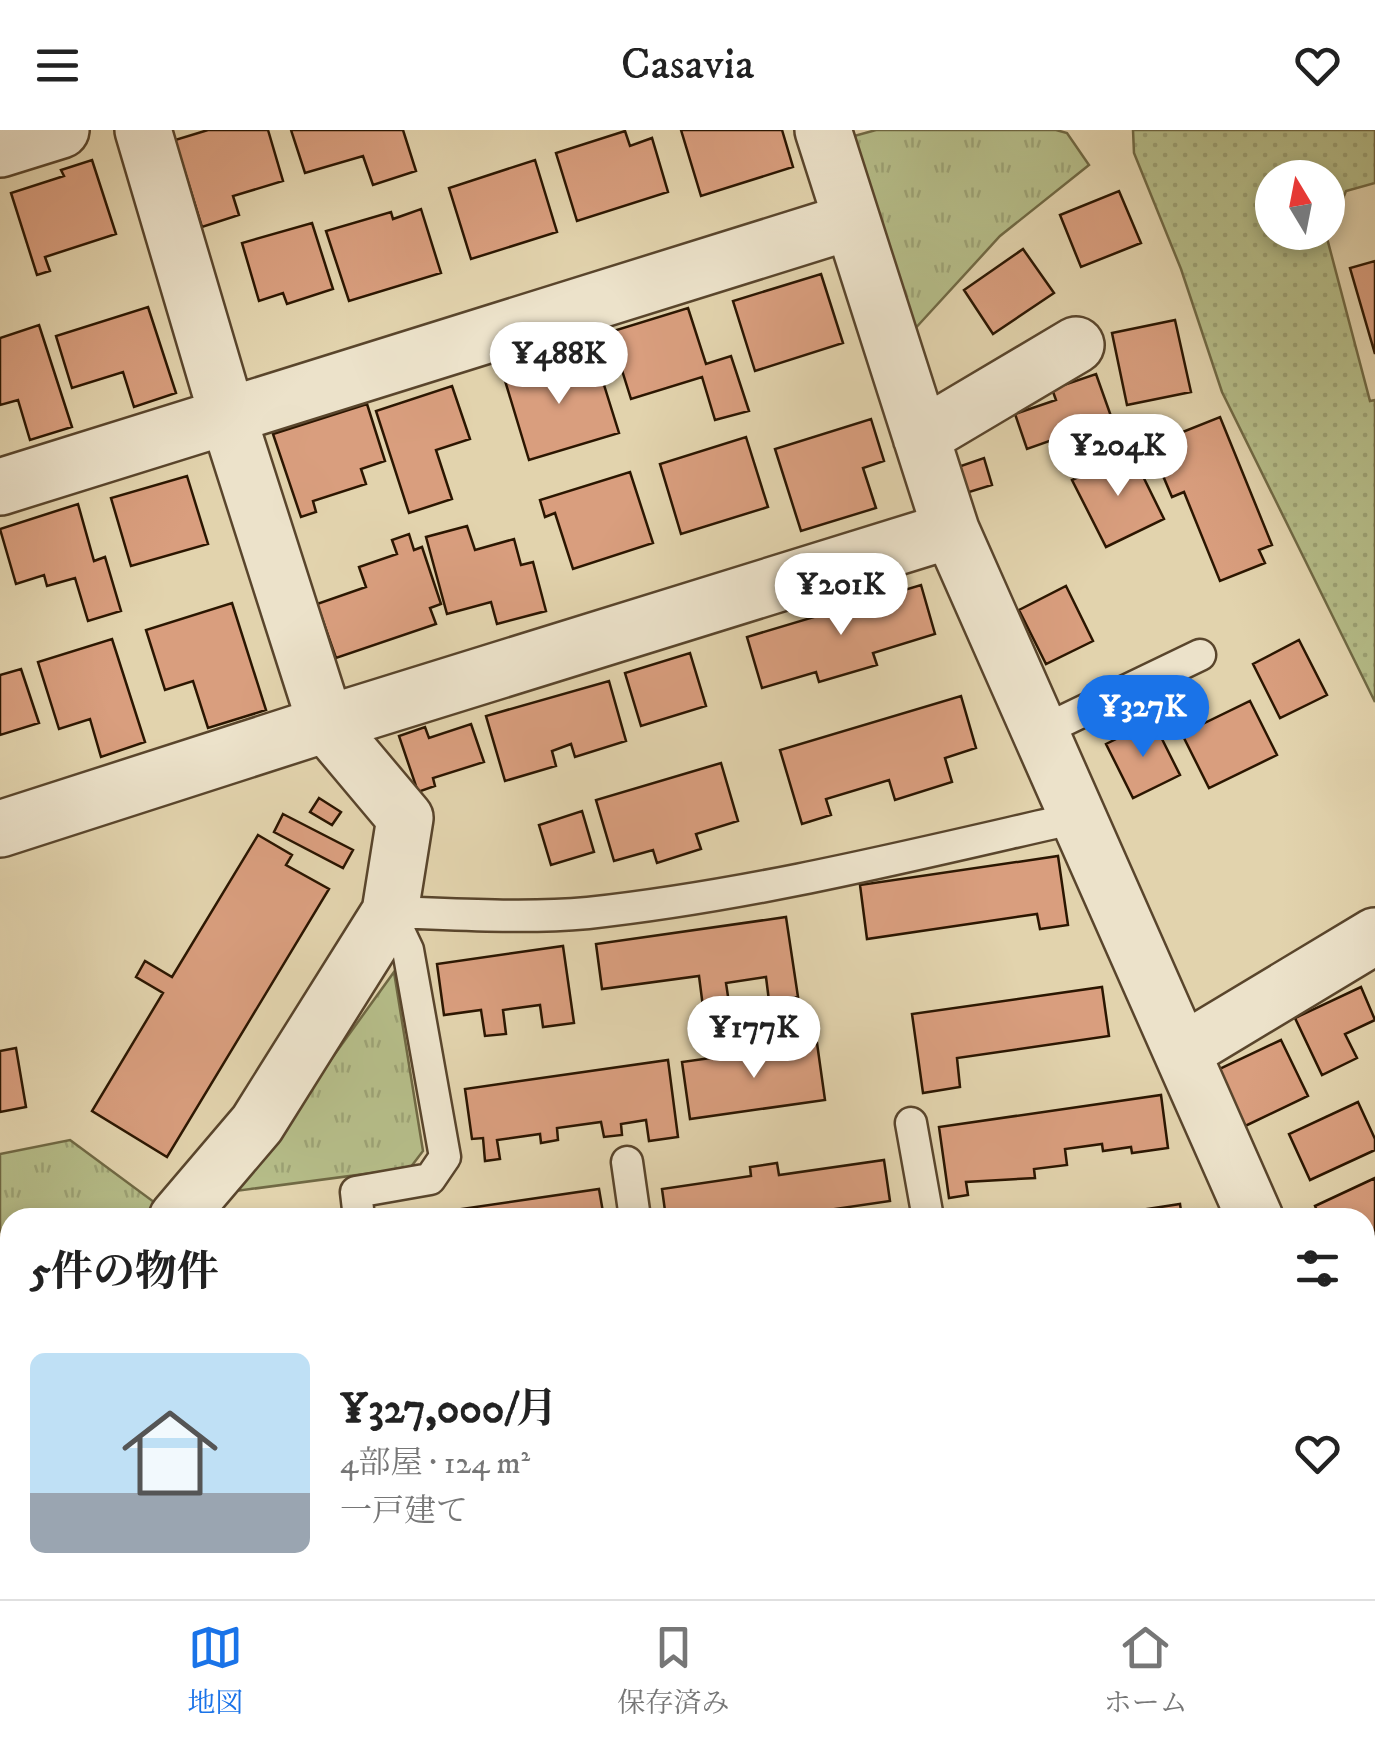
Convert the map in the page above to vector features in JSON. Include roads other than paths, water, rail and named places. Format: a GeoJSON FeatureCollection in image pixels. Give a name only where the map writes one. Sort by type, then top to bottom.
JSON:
{"type":"FeatureCollection","features":[{"type":"Feature","properties":{"kind":"street"},"geometry":{"type":"LineString","coordinates":[[0,148],[60,130]]}},
{"type":"Feature","properties":{"kind":"street"},"geometry":{"type":"LineString","coordinates":[[144,130],[227,414],[326,724],[405,818],[390,912],[256,1124],[185,1208]]}},
{"type":"Feature","properties":{"kind":"street"},"geometry":{"type":"LineString","coordinates":[[823,130],[951,530],[1252,1208]]}},
{"type":"Feature","properties":{"kind":"street"},"geometry":{"type":"LineString","coordinates":[[0,487],[852,222]]}},
{"type":"Feature","properties":{"kind":"street"},"geometry":{"type":"LineString","coordinates":[[921,437],[1076,345]]}},
{"type":"Feature","properties":{"kind":"street"},"geometry":{"type":"LineString","coordinates":[[0,829],[951,530]]}},
{"type":"Feature","properties":{"kind":"street"},"geometry":{"type":"LineString","coordinates":[[1184,1051],[1375,936]]}},
{"type":"Feature","properties":{"kind":"lane"},"geometry":{"type":"LineString","coordinates":[[1042,731],[1200,655]]}},
{"type":"Feature","properties":{"kind":"lane"},"geometry":{"type":"LineString","coordinates":[[358,1208],[356,1192],[430,1178],[445,1157],[408,950],[390,912],[586,913],[814,878],[1080,816]]}},
{"type":"Feature","properties":{"kind":"lane"},"geometry":{"type":"LineString","coordinates":[[911,1123],[926,1208]]}},
{"type":"Feature","properties":{"kind":"lane"},"geometry":{"type":"LineString","coordinates":[[626,1162],[633,1208]]}}]}
